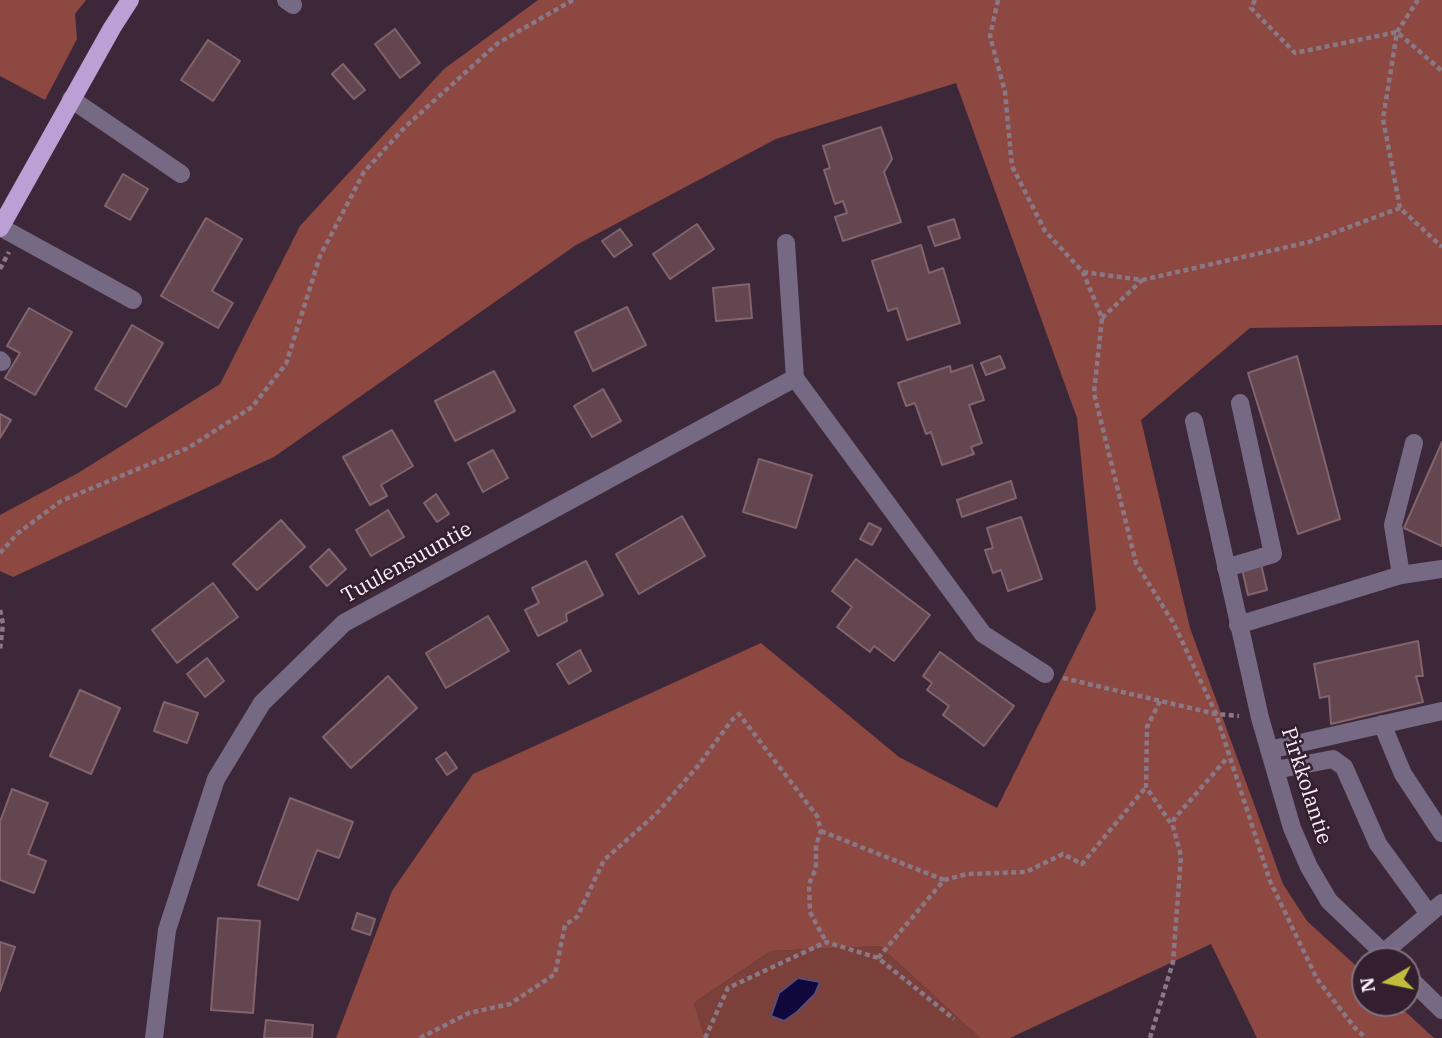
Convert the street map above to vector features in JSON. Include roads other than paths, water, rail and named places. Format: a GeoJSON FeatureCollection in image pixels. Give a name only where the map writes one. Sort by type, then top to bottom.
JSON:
{"type":"FeatureCollection","features":[{"type":"Feature","properties":{"kind":"main road"},"geometry":{"type":"LineString","coordinates":[[0,228],[71,99],[130,0]]}},
{"type":"Feature","properties":{"kind":"street"},"geometry":{"type":"LineString","coordinates":[[71,99],[181,174]]}},
{"type":"Feature","properties":{"kind":"street"},"geometry":{"type":"LineString","coordinates":[[0,228],[133,300]]}},
{"type":"Feature","properties":{"kind":"street"},"geometry":{"type":"LineString","coordinates":[[786,243],[795,378],[983,634],[1045,674]]}},
{"type":"Feature","properties":{"kind":"street","name":"Tuulensuuntie"},"geometry":{"type":"LineString","coordinates":[[154,1038],[167,930],[216,779],[262,703],[344,623],[795,378]]}},
{"type":"Feature","properties":{"kind":"street"},"geometry":{"type":"LineString","coordinates":[[1226,568],[1273,554],[1240,403]]}},
{"type":"Feature","properties":{"kind":"street","name":"Pirkkolantie"},"geometry":{"type":"LineString","coordinates":[[1195,421],[1239,631],[1292,828],[1309,867],[1329,901],[1377,947]]}},
{"type":"Feature","properties":{"kind":"street"},"geometry":{"type":"LineString","coordinates":[[1401,575],[1393,525],[1414,443]]}},
{"type":"Feature","properties":{"kind":"street"},"geometry":{"type":"LineString","coordinates":[[1239,631],[1401,575],[1442,569]]}},
{"type":"Feature","properties":{"kind":"street"},"geometry":{"type":"LineString","coordinates":[[1269,750],[1442,711]]}},
{"type":"Feature","properties":{"kind":"street"},"geometry":{"type":"LineString","coordinates":[[1382,724],[1404,774],[1442,833]]}},
{"type":"Feature","properties":{"kind":"street"},"geometry":{"type":"LineString","coordinates":[[1275,770],[1333,759],[1344,767],[1378,844],[1436,908],[1397,947]]}},
{"type":"Feature","properties":{"kind":"street"},"geometry":{"type":"LineString","coordinates":[[1421,990],[1442,1010]]}}]}
